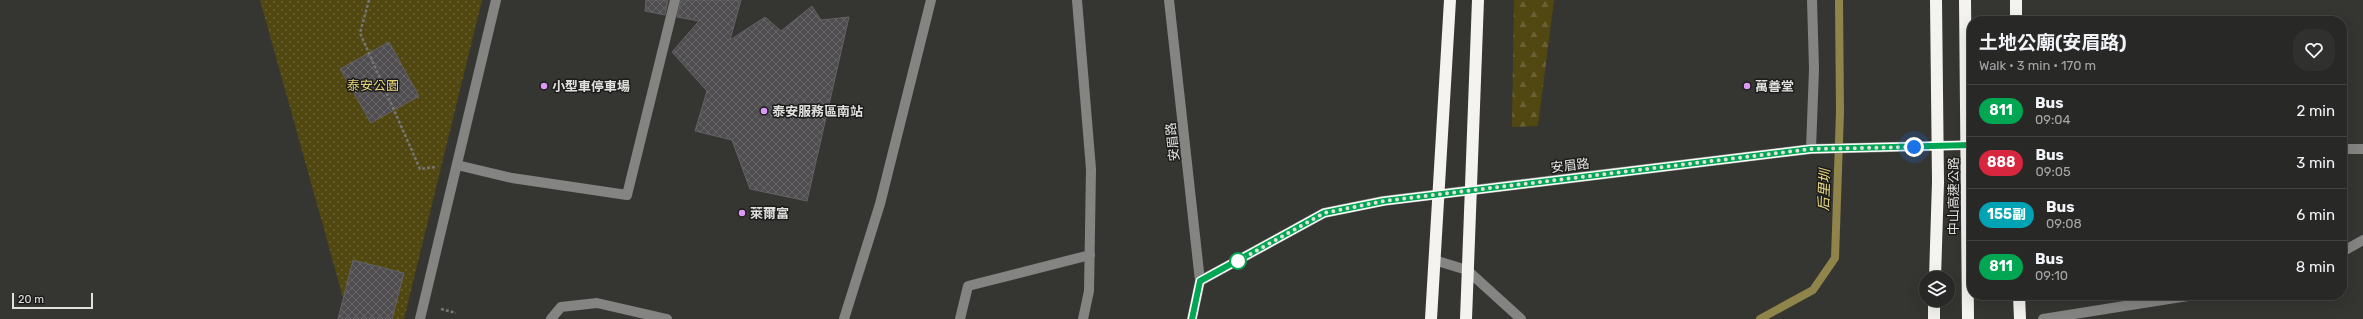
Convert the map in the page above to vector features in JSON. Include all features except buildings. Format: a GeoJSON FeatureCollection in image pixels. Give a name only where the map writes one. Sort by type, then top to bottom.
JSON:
{"type":"FeatureCollection","features":[{"type":"Feature","properties":{"kind":"highway"},"geometry":{"type":"LineString","coordinates":[[1430,319],[1450,0]]}},
{"type":"Feature","properties":{"kind":"highway"},"geometry":{"type":"LineString","coordinates":[[1466,319],[1478,0]]}},
{"type":"Feature","properties":{"kind":"highway"},"geometry":{"type":"LineString","coordinates":[[1935,271],[1938,182],[1936,0]]}},
{"type":"Feature","properties":{"kind":"highway","name":"中山高速公路"},"geometry":{"type":"LineString","coordinates":[[1965,0],[1967,213]]}},
{"type":"Feature","properties":{"kind":"highway"},"geometry":{"type":"LineString","coordinates":[[2016,0],[2016,16]]}},
{"type":"Feature","properties":{"kind":"highway","name":"中山高速公路"},"geometry":{"type":"LineString","coordinates":[[1968,300],[1968,319]]}},
{"type":"Feature","properties":{"kind":"highway"},"geometry":{"type":"LineString","coordinates":[[2019,300],[2020,319]]}},
{"type":"Feature","properties":{"kind":"highway"},"geometry":{"type":"LineString","coordinates":[[1934,307],[1934,319]]}},
{"type":"Feature","properties":{"kind":"street"},"geometry":{"type":"LineString","coordinates":[[420,319],[496,0]]}},
{"type":"Feature","properties":{"kind":"street"},"geometry":{"type":"LineString","coordinates":[[457,165],[512,178],[627,195],[675,0]]}},
{"type":"Feature","properties":{"kind":"street"},"geometry":{"type":"LineString","coordinates":[[844,319],[880,204],[931,0]]}},
{"type":"Feature","properties":{"kind":"street"},"geometry":{"type":"LineString","coordinates":[[1077,0],[1091,169],[1089,291],[1083,319]]}},
{"type":"Feature","properties":{"kind":"street","name":"安眉路"},"geometry":{"type":"LineString","coordinates":[[1169,0],[1200,281],[1192,319]]}},
{"type":"Feature","properties":{"kind":"street"},"geometry":{"type":"LineString","coordinates":[[1811,149],[1814,69],[1812,0]]}},
{"type":"Feature","properties":{"kind":"street","name":"安眉路"},"geometry":{"type":"LineString","coordinates":[[1200,281],[1324,213],[1384,201],[1811,149],[1967,145]]}},
{"type":"Feature","properties":{"kind":"street"},"geometry":{"type":"LineString","coordinates":[[2347,149],[2363,149]]}},
{"type":"Feature","properties":{"kind":"street"},"geometry":{"type":"LineString","coordinates":[[2347,249],[2363,240]]}},
{"type":"Feature","properties":{"kind":"street"},"geometry":{"type":"LineString","coordinates":[[960,319],[968,286],[1090,255]]}},
{"type":"Feature","properties":{"kind":"street"},"geometry":{"type":"LineString","coordinates":[[1434,260],[1467,270],[1521,319]]}},
{"type":"Feature","properties":{"kind":"street"},"geometry":{"type":"LineString","coordinates":[[2043,319],[2163,300]]}},
{"type":"Feature","properties":{"kind":"street"},"geometry":{"type":"LineString","coordinates":[[551,319],[561,307],[597,303],[667,319]]}},
{"type":"Feature","properties":{"kind":"path"},"geometry":{"type":"LineString","coordinates":[[369,0],[360,33],[420,169],[457,165]]}},
{"type":"Feature","properties":{"kind":"green space","name":"泰安公園"},"geometry":{"type":"Polygon","coordinates":[[[260,0],[482,0],[404,319],[349,319],[260,0]]]}},
{"type":"Feature","properties":{"kind":"green space"},"geometry":{"type":"Polygon","coordinates":[[[1514,0],[1554,0],[1538,126],[1512,127],[1514,0]]]}},
{"type":"Feature","properties":{"kind":"waterway","name":"后里圳"},"geometry":{"type":"LineString","coordinates":[[1760,319],[1813,290],[1835,258],[1840,112],[1839,0]]}},
{"type":"Feature","properties":{"kind":"bus line","name":"811"},"geometry":{"type":"LineString","coordinates":[[1192,319],[1200,281],[1324,213],[1384,201],[1811,149],[1967,145]]}},
{"type":"Feature","properties":{"kind":"place","name":"小型車停車場"},"geometry":{"type":"Point","coordinates":[544,86]}},
{"type":"Feature","properties":{"kind":"place","name":"萬善堂"},"geometry":{"type":"Point","coordinates":[1747,86]}},
{"type":"Feature","properties":{"kind":"place","name":"泰安服務區南站"},"geometry":{"type":"Point","coordinates":[764,111]}},
{"type":"Feature","properties":{"kind":"place","name":"萊爾富"},"geometry":{"type":"Point","coordinates":[742,213]}},
{"type":"Feature","properties":{"kind":"route"},"geometry":{"type":"LineString","coordinates":[[1238,261],[1324,213],[1384,201],[1811,149],[1914,147]]}}]}
